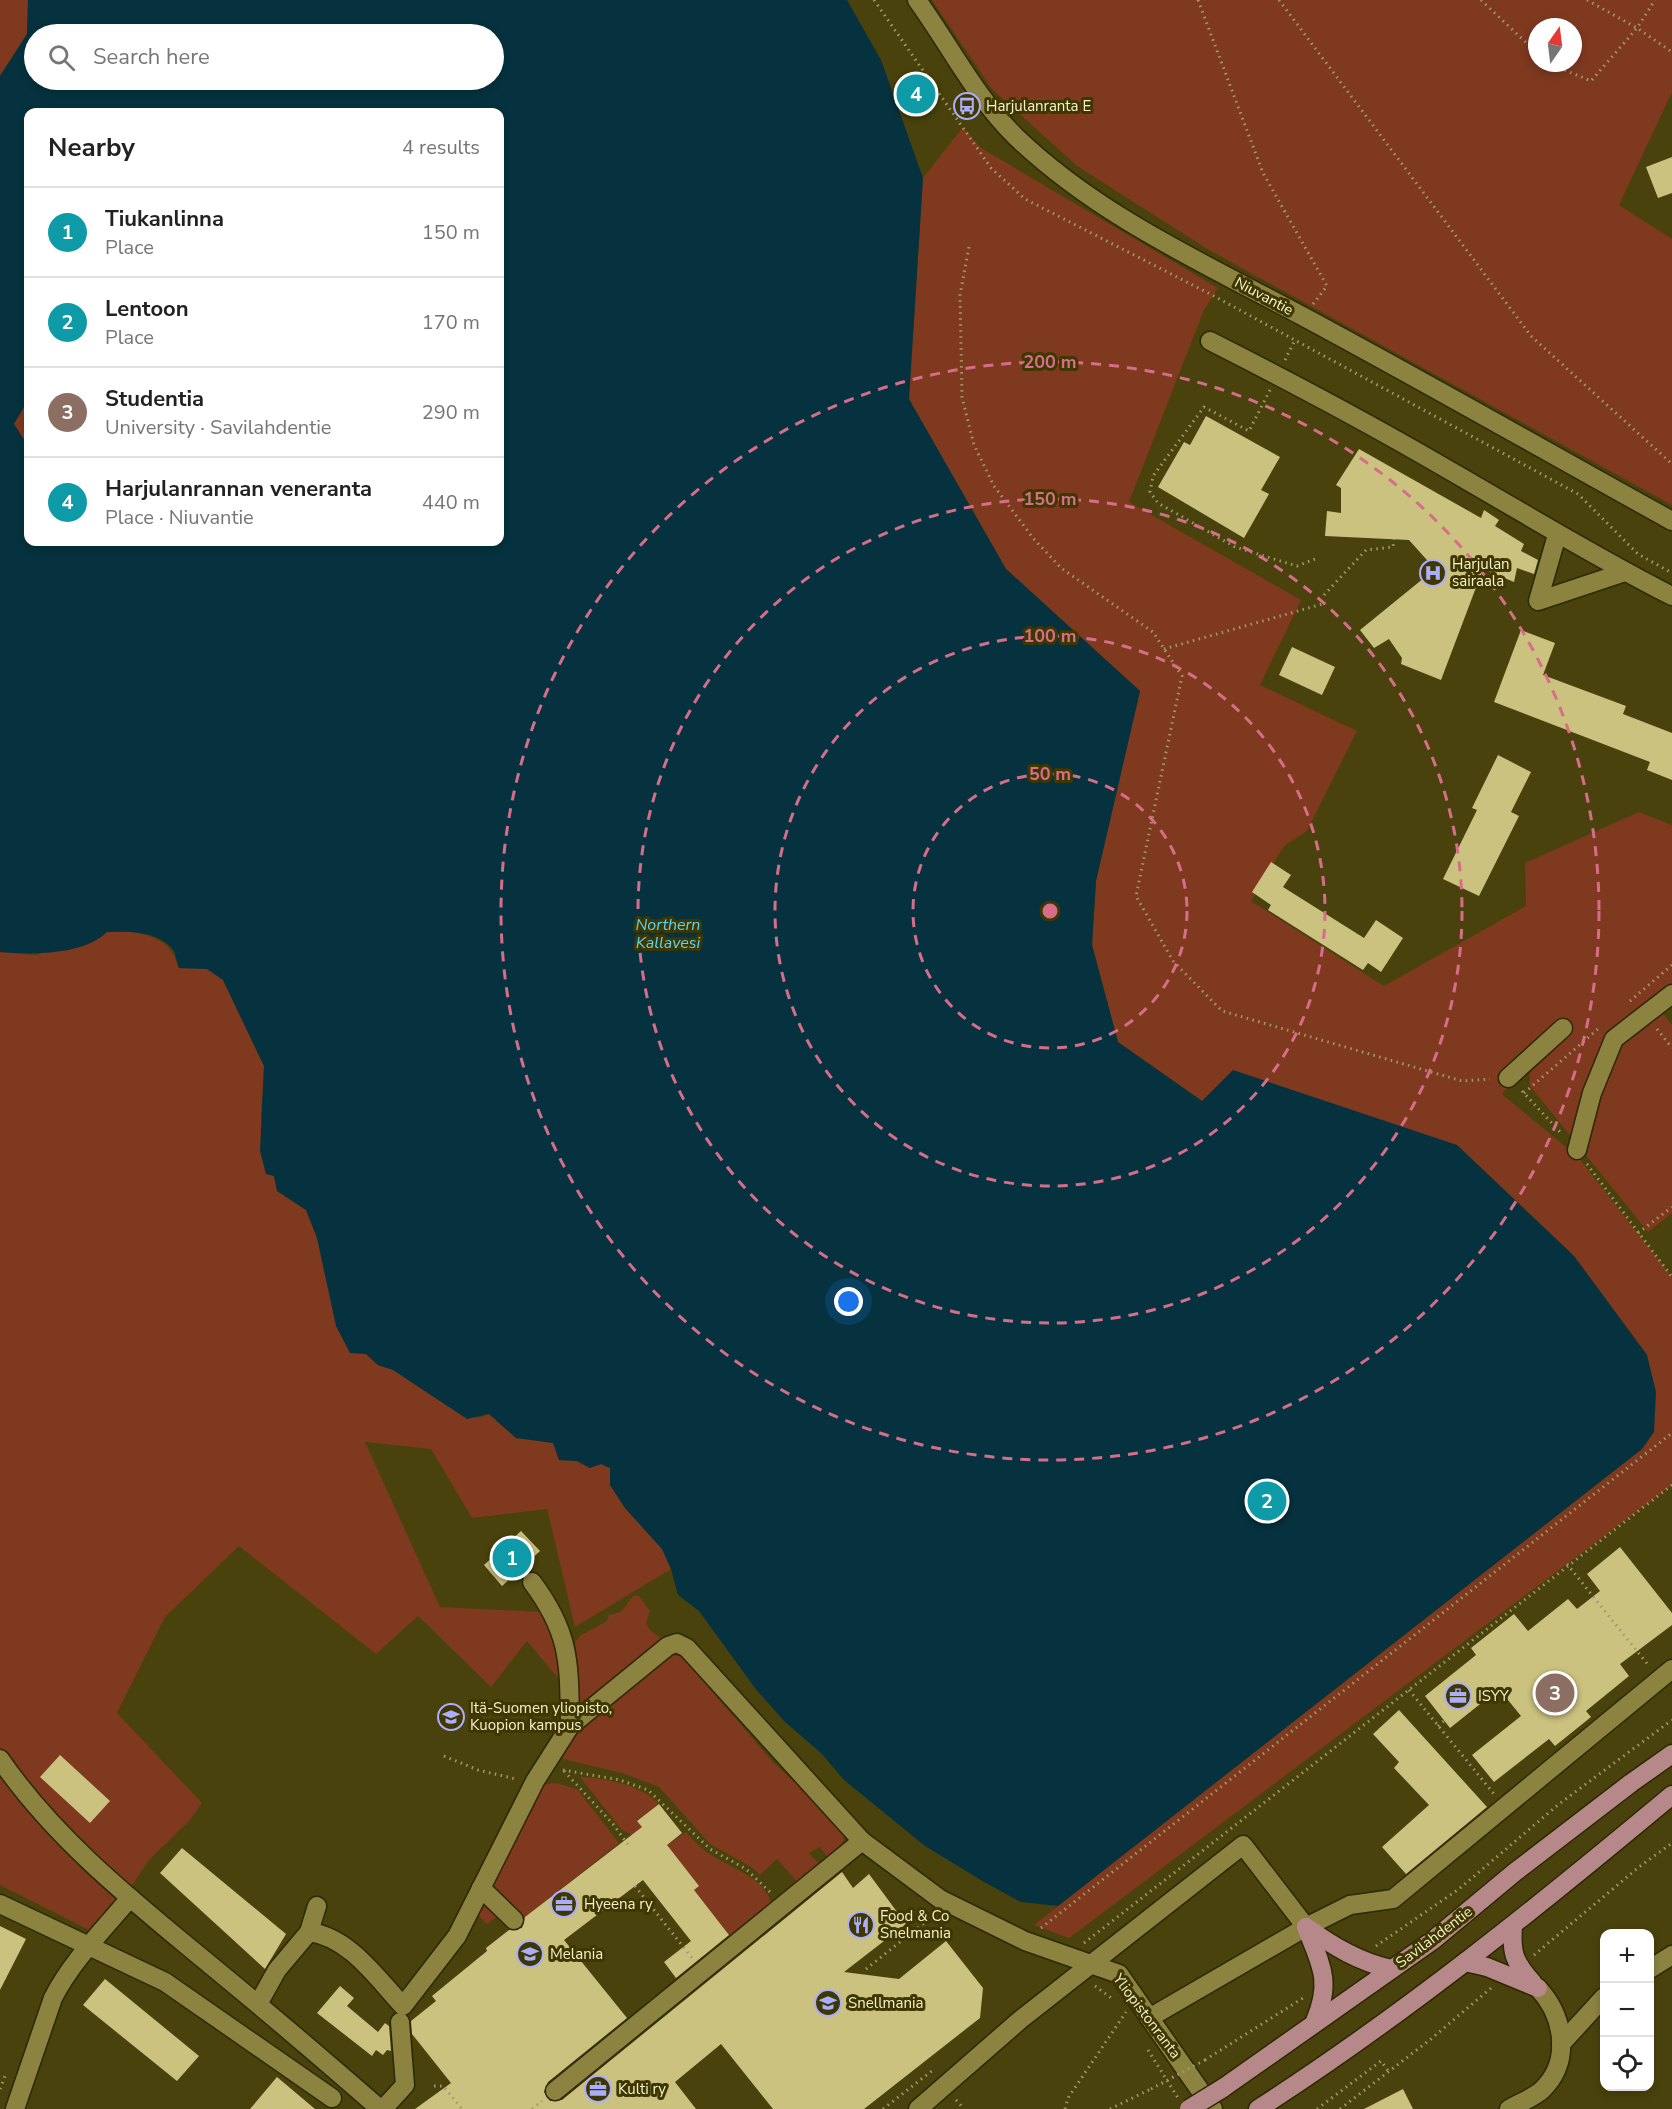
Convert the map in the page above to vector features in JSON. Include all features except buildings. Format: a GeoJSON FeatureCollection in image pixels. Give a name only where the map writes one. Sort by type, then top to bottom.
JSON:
{"type":"FeatureCollection","features":[{"type":"Feature","properties":{"kind":"main road","name":"Savilahdentie"},"geometry":{"type":"LineString","coordinates":[[1185,2105],[1223,2088],[1315,2021],[1432,1941],[1631,1783],[1672,1755]]}},
{"type":"Feature","properties":{"kind":"main road"},"geometry":{"type":"LineString","coordinates":[[1258,2109],[1332,2062],[1513,1926],[1598,1859],[1672,1795]]}},
{"type":"Feature","properties":{"kind":"main road"},"geometry":{"type":"LineString","coordinates":[[1513,1926],[1511,1949],[1519,1968],[1538,1988]]}},
{"type":"Feature","properties":{"kind":"main road"},"geometry":{"type":"LineString","coordinates":[[1306,1927],[1337,1949],[1392,1969]]}},
{"type":"Feature","properties":{"kind":"main road"},"geometry":{"type":"LineString","coordinates":[[1306,1927],[1321,1966],[1324,1984],[1324,1999],[1315,2021]]}},
{"type":"Feature","properties":{"kind":"main road"},"geometry":{"type":"LineString","coordinates":[[1465,1962],[1487,1967],[1538,1988]]}},
{"type":"Feature","properties":{"kind":"street","name":"Niuvantie"},"geometry":{"type":"LineString","coordinates":[[917,0],[984,103],[1044,161],[1087,194],[1154,238],[1303,316],[1672,521]]}},
{"type":"Feature","properties":{"kind":"street"},"geometry":{"type":"LineString","coordinates":[[1210,341],[1455,473],[1557,535],[1672,596]]}},
{"type":"Feature","properties":{"kind":"street"},"geometry":{"type":"LineString","coordinates":[[1557,535],[1538,601],[1625,572]]}},
{"type":"Feature","properties":{"kind":"street"},"geometry":{"type":"LineString","coordinates":[[1577,1150],[1592,1093],[1614,1039],[1647,1016],[1672,994]]}},
{"type":"Feature","properties":{"kind":"street"},"geometry":{"type":"LineString","coordinates":[[1508,1078],[1563,1029]]}},
{"type":"Feature","properties":{"kind":"street"},"geometry":{"type":"LineString","coordinates":[[309,1932],[323,1934],[350,1949],[403,2006],[457,1936],[539,1776],[570,1726],[569,1676],[564,1636],[552,1609],[532,1582]]}},
{"type":"Feature","properties":{"kind":"street","name":"Yliopistonranta"},"geometry":{"type":"LineString","coordinates":[[570,1726],[668,1646],[677,1643],[687,1648],[862,1841],[940,1899],[1025,1941],[1067,1956],[1086,1970],[1119,1974],[1140,2020],[1195,2080],[1213,2109]]}},
{"type":"Feature","properties":{"kind":"street"},"geometry":{"type":"LineString","coordinates":[[1140,2020],[1306,1927],[1350,1905],[1393,1899],[1666,1674]]}},
{"type":"Feature","properties":{"kind":"street"},"geometry":{"type":"LineString","coordinates":[[0,1759],[15,1781],[70,1841],[130,1898],[382,2109],[405,2085],[400,2022]]}},
{"type":"Feature","properties":{"kind":"street"},"geometry":{"type":"LineString","coordinates":[[555,2091],[862,1841]]}},
{"type":"Feature","properties":{"kind":"street"},"geometry":{"type":"LineString","coordinates":[[918,2109],[1020,2020],[1243,1845],[1306,1927]]}},
{"type":"Feature","properties":{"kind":"street"},"geometry":{"type":"LineString","coordinates":[[481,1888],[514,1920]]}},
{"type":"Feature","properties":{"kind":"street"},"geometry":{"type":"LineString","coordinates":[[15,2109],[53,1998],[61,1983],[130,1898]]}},
{"type":"Feature","properties":{"kind":"street"},"geometry":{"type":"LineString","coordinates":[[0,1904],[165,1982],[328,2104],[345,2079]]}},
{"type":"Feature","properties":{"kind":"street"},"geometry":{"type":"LineString","coordinates":[[258,2004],[278,1970],[309,1932],[317,1906]]}},
{"type":"Feature","properties":{"kind":"street"},"geometry":{"type":"LineString","coordinates":[[1654,1966],[1672,1955]]}},
{"type":"Feature","properties":{"kind":"street"},"geometry":{"type":"LineString","coordinates":[[1509,2109],[1541,2091],[1556,2072],[1561,2044],[1558,2017],[1538,1988]]}},
{"type":"Feature","properties":{"kind":"street"},"geometry":{"type":"LineString","coordinates":[[1561,2044],[1600,2002]]}},
{"type":"Feature","properties":{"kind":"path"},"geometry":{"type":"LineString","coordinates":[[1198,0],[1263,173],[1327,286],[1303,316]]}},
{"type":"Feature","properties":{"kind":"path"},"geometry":{"type":"LineString","coordinates":[[1279,0],[1531,336],[1672,464]]}},
{"type":"Feature","properties":{"kind":"path"},"geometry":{"type":"LineString","coordinates":[[1480,0],[1528,45]]}},
{"type":"Feature","properties":{"kind":"path"},"geometry":{"type":"LineString","coordinates":[[1587,0],[1637,28],[1672,52]]}},
{"type":"Feature","properties":{"kind":"path"},"geometry":{"type":"LineString","coordinates":[[1570,72],[1592,81],[1637,28],[1655,0]]}},
{"type":"Feature","properties":{"kind":"path"},"geometry":{"type":"LineString","coordinates":[[969,247],[960,295],[962,397],[974,445],[994,486],[1033,538],[1061,568],[1153,632],[1182,676],[1136,896],[1173,961],[1222,1011],[1462,1082],[1508,1078],[1577,1150],[1672,1277]]}},
{"type":"Feature","properties":{"kind":"path"},"geometry":{"type":"LineString","coordinates":[[1294,340],[1249,431],[1204,407],[1153,476],[1150,492],[1158,503],[1235,547],[1297,566],[1315,559]]}},
{"type":"Feature","properties":{"kind":"path"},"geometry":{"type":"LineString","coordinates":[[1324,595],[1366,550],[1393,547],[1394,539]]}},
{"type":"Feature","properties":{"kind":"path"},"geometry":{"type":"LineString","coordinates":[[1164,649],[1326,603]]}},
{"type":"Feature","properties":{"kind":"path"},"geometry":{"type":"LineString","coordinates":[[1647,1016],[1672,1048]]}},
{"type":"Feature","properties":{"kind":"path"},"geometry":{"type":"LineString","coordinates":[[1638,1233],[1672,1207]]}},
{"type":"Feature","properties":{"kind":"path"},"geometry":{"type":"LineString","coordinates":[[1025,1941],[1672,1433]]}},
{"type":"Feature","properties":{"kind":"path"},"geometry":{"type":"LineString","coordinates":[[1067,1956],[1567,1564],[1672,1485]]}},
{"type":"Feature","properties":{"kind":"path"},"geometry":{"type":"LineString","coordinates":[[1567,1564],[1666,1674]]}},
{"type":"Feature","properties":{"kind":"path"},"geometry":{"type":"LineString","coordinates":[[1409,1690],[1505,1807]]}},
{"type":"Feature","properties":{"kind":"path"},"geometry":{"type":"LineString","coordinates":[[1359,1958],[1459,1889],[1559,1804],[1672,1720]]}},
{"type":"Feature","properties":{"kind":"path"},"geometry":{"type":"LineString","coordinates":[[1438,1725],[1444,1721]]}},
{"type":"Feature","properties":{"kind":"path"},"geometry":{"type":"LineString","coordinates":[[444,1756],[478,1770],[539,1776],[563,1770],[620,1780],[648,1790],[710,1849],[746,1869],[766,1887],[781,1906]]}},
{"type":"Feature","properties":{"kind":"path"},"geometry":{"type":"LineString","coordinates":[[563,1770],[614,1824],[629,1845]]}},
{"type":"Feature","properties":{"kind":"path"},"geometry":{"type":"LineString","coordinates":[[635,1886],[702,1971]]}},
{"type":"Feature","properties":{"kind":"path"},"geometry":{"type":"LineString","coordinates":[[866,1969],[940,1911]]}},
{"type":"Feature","properties":{"kind":"path"},"geometry":{"type":"LineString","coordinates":[[1086,1970],[1118,2003]]}},
{"type":"Feature","properties":{"kind":"path"},"geometry":{"type":"LineString","coordinates":[[1110,2109],[1205,2060],[1324,1984]]}},
{"type":"Feature","properties":{"kind":"path"},"geometry":{"type":"LineString","coordinates":[[1065,2109],[1068,2098],[1126,2012],[1140,2020]]}},
{"type":"Feature","properties":{"kind":"path"},"geometry":{"type":"LineString","coordinates":[[1142,2040],[1185,2105]]}},
{"type":"Feature","properties":{"kind":"path"},"geometry":{"type":"LineString","coordinates":[[1317,2109],[1381,2061],[1389,2072]]}},
{"type":"Feature","properties":{"kind":"path"},"geometry":{"type":"LineString","coordinates":[[883,2109],[941,2064]]}},
{"type":"Feature","properties":{"kind":"path"},"geometry":{"type":"LineString","coordinates":[[434,2086],[443,2086],[462,2109]]}},
{"type":"Feature","properties":{"kind":"shaded area"},"geometry":{"type":"Polygon","coordinates":[[[0,0],[28,0],[24,39],[0,76],[0,0]]]}},
{"type":"Feature","properties":{"kind":"shaded area"},"geometry":{"type":"Polygon","coordinates":[[[932,0],[1672,0],[1672,92],[1619,205],[1672,239],[1672,505],[1209,250],[1077,166],[992,89],[932,0]]]}},
{"type":"Feature","properties":{"kind":"shaded area"},"geometry":{"type":"Polygon","coordinates":[[[963,127],[981,148],[1218,288],[1204,310],[1129,502],[1301,600],[1260,685],[1357,731],[1307,831],[1284,846],[1251,901],[1384,986],[1526,906],[1525,863],[1639,812],[1672,825],[1672,988],[1654,1002],[1672,1025],[1672,1213],[1648,1232],[1530,1086],[1529,1063],[1502,1094],[1578,1157],[1672,1277],[1672,1485],[1069,1938],[1034,1925],[1642,1449],[1647,1355],[1574,1256],[1457,1145],[1202,1101],[1118,1042],[1092,945],[1096,881],[1140,691],[1006,569],[909,399],[923,178],[963,127]]]}},
{"type":"Feature","properties":{"kind":"shaded area"},"geometry":{"type":"Polygon","coordinates":[[[24,407],[24,440],[14,424],[24,407]]]}},
{"type":"Feature","properties":{"kind":"shaded area"},"geometry":{"type":"Polygon","coordinates":[[[133,931],[162,942],[172,952],[179,968],[207,969],[223,980],[264,1066],[261,1116],[277,1191],[306,1210],[366,1354],[378,1365],[393,1370],[478,1418],[489,1414],[516,1438],[554,1443],[559,1460],[577,1461],[590,1468],[601,1464],[610,1468],[610,1485],[625,1508],[662,1549],[671,1569],[575,1627],[547,1509],[472,1518],[431,1449],[365,1442],[440,1607],[542,1612],[568,1684],[563,1684],[527,1641],[491,1687],[418,1616],[376,1654],[239,1546],[165,1617],[117,1713],[202,1803],[190,1820],[149,1860],[99,1935],[0,1885],[0,952],[36,955],[107,932],[133,931]]]}},
{"type":"Feature","properties":{"kind":"shaded area"},"geometry":{"type":"Polygon","coordinates":[[[633,1596],[639,1596],[650,1611],[646,1623],[650,1630],[663,1640],[579,1711],[576,1702],[579,1672],[575,1642],[581,1635],[607,1621],[609,1615],[621,1612],[633,1596]]]}},
{"type":"Feature","properties":{"kind":"shaded area"},"geometry":{"type":"Polygon","coordinates":[[[666,1655],[682,1656],[772,1761],[846,1831],[841,1848],[828,1858],[820,1847],[809,1853],[819,1864],[817,1870],[800,1885],[777,1859],[760,1875],[753,1868],[710,1844],[659,1787],[622,1773],[563,1759],[561,1752],[571,1734],[666,1655]]]}},
{"type":"Feature","properties":{"kind":"shaded area"},"geometry":{"type":"Polygon","coordinates":[[[580,1777],[612,1781],[633,1787],[652,1797],[659,1804],[637,1820],[642,1827],[632,1835],[622,1830],[580,1777]]]}},
{"type":"Feature","properties":{"kind":"shaded area"},"geometry":{"type":"Polygon","coordinates":[[[556,1783],[577,1789],[619,1843],[523,1919],[489,1888],[541,1785],[556,1783]]]}},
{"type":"Feature","properties":{"kind":"shaded area"},"geometry":{"type":"Polygon","coordinates":[[[686,1832],[712,1855],[752,1878],[768,1894],[772,1905],[728,1941],[730,1936],[694,1890],[667,1845],[686,1832]]]}},
{"type":"Feature","properties":{"kind":"shaded area"},"geometry":{"type":"Polygon","coordinates":[[[481,1899],[500,1915],[487,1924],[475,1912],[481,1899]]]}},
{"type":"Feature","properties":{"kind":"water","name":"Northern Kallavesi"},"geometry":{"type":"Polygon","coordinates":[[[28,0],[847,0],[881,60],[923,178],[909,399],[1006,569],[1140,691],[1096,881],[1092,945],[1118,1042],[1202,1101],[1233,1070],[1457,1145],[1574,1256],[1647,1355],[1656,1392],[1654,1432],[1642,1449],[1058,1906],[1021,1902],[984,1882],[925,1846],[844,1780],[822,1754],[784,1721],[755,1688],[699,1611],[678,1595],[671,1569],[662,1549],[625,1508],[610,1485],[610,1468],[601,1464],[590,1468],[577,1461],[559,1460],[553,1443],[516,1438],[489,1414],[467,1419],[393,1370],[378,1365],[366,1354],[350,1353],[336,1326],[317,1238],[306,1210],[277,1191],[274,1176],[266,1174],[260,1151],[264,1066],[223,980],[207,969],[179,968],[174,952],[167,944],[152,936],[133,932],[107,932],[97,940],[85,945],[56,952],[0,952],[0,76],[24,39],[24,90],[504,90],[504,24],[27,24],[28,0]]]}},
{"type":"Feature","properties":{"kind":"place","name":"Harjulanrannan veneranta"},"geometry":{"type":"Point","coordinates":[916,94]}},
{"type":"Feature","properties":{"kind":"place","name":"Harjulanranta E"},"geometry":{"type":"Point","coordinates":[967,106]}},
{"type":"Feature","properties":{"kind":"place","name":"Harjulan sairaala"},"geometry":{"type":"Point","coordinates":[1433,573]}},
{"type":"Feature","properties":{"kind":"place","name":"Lentoon"},"geometry":{"type":"Point","coordinates":[1267,1501]}},
{"type":"Feature","properties":{"kind":"place","name":"Tiukanlinna"},"geometry":{"type":"Point","coordinates":[512,1558]}},
{"type":"Feature","properties":{"kind":"place","name":"Studentia"},"geometry":{"type":"Point","coordinates":[1555,1693]}},
{"type":"Feature","properties":{"kind":"place","name":"ISYY"},"geometry":{"type":"Point","coordinates":[1458,1696]}},
{"type":"Feature","properties":{"kind":"place","name":"Itä-Suomen yliopisto, Kuopion kampus"},"geometry":{"type":"Point","coordinates":[451,1717]}},
{"type":"Feature","properties":{"kind":"place","name":"Hyeena ry"},"geometry":{"type":"Point","coordinates":[564,1904]}},
{"type":"Feature","properties":{"kind":"place","name":"Food & Co Snelmania"},"geometry":{"type":"Point","coordinates":[861,1925]}},
{"type":"Feature","properties":{"kind":"place","name":"Melania"},"geometry":{"type":"Point","coordinates":[530,1954]}},
{"type":"Feature","properties":{"kind":"place","name":"Snellmania"},"geometry":{"type":"Point","coordinates":[828,2003]}},
{"type":"Feature","properties":{"kind":"place","name":"Kulti ry"},"geometry":{"type":"Point","coordinates":[598,2089]}}]}
